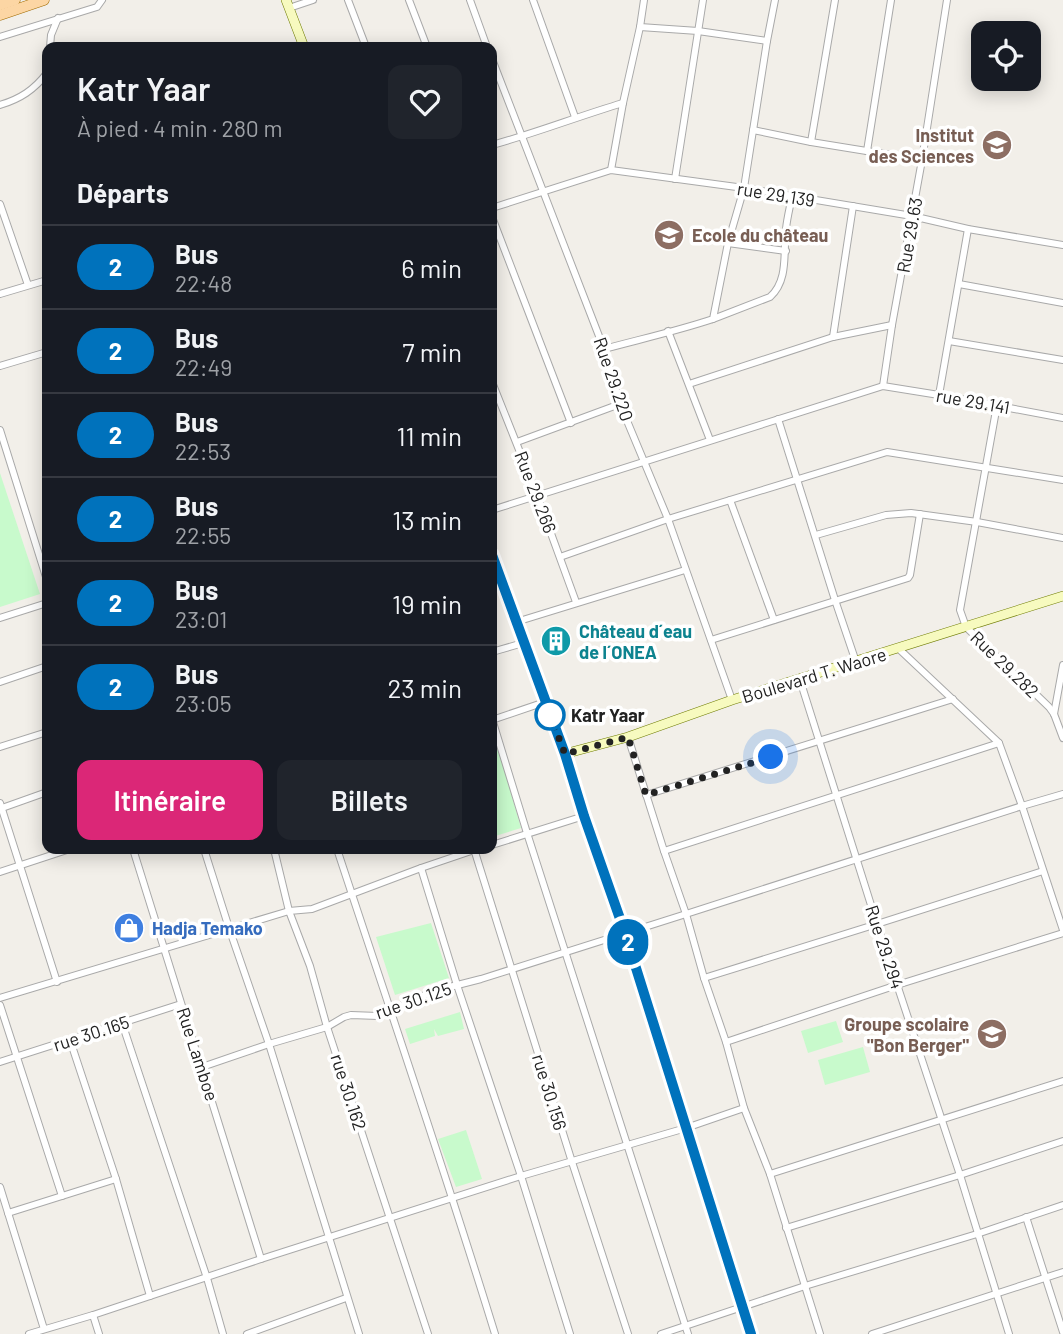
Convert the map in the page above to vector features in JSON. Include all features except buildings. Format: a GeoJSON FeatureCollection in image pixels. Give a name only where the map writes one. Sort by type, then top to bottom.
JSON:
{"type":"FeatureCollection","features":[{"type":"Feature","properties":{"kind":"main road"},"geometry":{"type":"LineString","coordinates":[[0,5],[15,0]]}},
{"type":"Feature","properties":{"kind":"main road"},"geometry":{"type":"LineString","coordinates":[[0,15],[44,0]]}},
{"type":"Feature","properties":{"kind":"street"},"geometry":{"type":"LineString","coordinates":[[0,37],[97,7],[102,0]]}},
{"type":"Feature","properties":{"kind":"street"},"geometry":{"type":"LineString","coordinates":[[302,42],[288,4],[313,0]]}},
{"type":"Feature","properties":{"kind":"street"},"geometry":{"type":"LineString","coordinates":[[348,0],[364,42]]}},
{"type":"Feature","properties":{"kind":"street"},"geometry":{"type":"LineString","coordinates":[[409,0],[424,42]]}},
{"type":"Feature","properties":{"kind":"street"},"geometry":{"type":"LineString","coordinates":[[470,0],[485,42]]}},
{"type":"Feature","properties":{"kind":"street"},"geometry":{"type":"LineString","coordinates":[[533,0],[575,117]]}},
{"type":"Feature","properties":{"kind":"street"},"geometry":{"type":"LineString","coordinates":[[611,170],[644,0]]}},
{"type":"Feature","properties":{"kind":"street"},"geometry":{"type":"LineString","coordinates":[[675,179],[703,0]]}},
{"type":"Feature","properties":{"kind":"street"},"geometry":{"type":"LineString","coordinates":[[713,318],[728,243],[744,188],[766,41],[775,0]]}},
{"type":"Feature","properties":{"kind":"street"},"geometry":{"type":"LineString","coordinates":[[811,142],[835,0]]}},
{"type":"Feature","properties":{"kind":"street"},"geometry":{"type":"LineString","coordinates":[[867,151],[891,0]]}},
{"type":"Feature","properties":{"kind":"street","name":"Rue 29.63"},"geometry":{"type":"LineString","coordinates":[[883,386],[947,0]]}},
{"type":"Feature","properties":{"kind":"street"},"geometry":{"type":"LineString","coordinates":[[50,42],[58,18]]}},
{"type":"Feature","properties":{"kind":"street"},"geometry":{"type":"LineString","coordinates":[[640,27],[698,31],[766,41]]}},
{"type":"Feature","properties":{"kind":"street","name":"Rue 29.220"},"geometry":{"type":"LineString","coordinates":[[497,72],[604,349],[620,404],[668,519],[732,700]]}},
{"type":"Feature","properties":{"kind":"street"},"geometry":{"type":"LineString","coordinates":[[0,105],[28,93],[42,78]]}},
{"type":"Feature","properties":{"kind":"street"},"geometry":{"type":"LineString","coordinates":[[497,144],[622,103]]}},
{"type":"Feature","properties":{"kind":"street"},"geometry":{"type":"LineString","coordinates":[[753,130],[922,160]]}},
{"type":"Feature","properties":{"kind":"street","name":"rue 29.139"},"geometry":{"type":"LineString","coordinates":[[497,206],[611,170],[853,206],[1063,245]]}},
{"type":"Feature","properties":{"kind":"street"},"geometry":{"type":"LineString","coordinates":[[604,349],[682,329],[770,297],[783,275],[792,196]]}},
{"type":"Feature","properties":{"kind":"street"},"geometry":{"type":"LineString","coordinates":[[0,204],[29,285]]}},
{"type":"Feature","properties":{"kind":"street"},"geometry":{"type":"LineString","coordinates":[[834,337],[853,206]]}},
{"type":"Feature","properties":{"kind":"street"},"geometry":{"type":"LineString","coordinates":[[939,395],[968,229]]}},
{"type":"Feature","properties":{"kind":"street"},"geometry":{"type":"LineString","coordinates":[[497,230],[571,423]]}},
{"type":"Feature","properties":{"kind":"street"},"geometry":{"type":"LineString","coordinates":[[728,243],[786,251]]}},
{"type":"Feature","properties":{"kind":"street"},"geometry":{"type":"LineString","coordinates":[[0,294],[42,281]]}},
{"type":"Feature","properties":{"kind":"street"},"geometry":{"type":"LineString","coordinates":[[959,284],[1063,303]]}},
{"type":"Feature","properties":{"kind":"street"},"geometry":{"type":"LineString","coordinates":[[689,384],[834,337],[892,325]]}},
{"type":"Feature","properties":{"kind":"street"},"geometry":{"type":"LineString","coordinates":[[668,331],[710,440]]}},
{"type":"Feature","properties":{"kind":"street"},"geometry":{"type":"LineString","coordinates":[[949,341],[1063,360]]}},
{"type":"Feature","properties":{"kind":"street"},"geometry":{"type":"LineString","coordinates":[[0,366],[42,353]]}},
{"type":"Feature","properties":{"kind":"street"},"geometry":{"type":"LineString","coordinates":[[497,508],[883,386]]}},
{"type":"Feature","properties":{"kind":"street","name":"rue 29.141"},"geometry":{"type":"LineString","coordinates":[[883,386],[1063,418]]}},
{"type":"Feature","properties":{"kind":"street","name":"Rue 29.266"},"geometry":{"type":"LineString","coordinates":[[497,394],[561,556],[576,602]]}},
{"type":"Feature","properties":{"kind":"street"},"geometry":{"type":"LineString","coordinates":[[517,442],[620,404]]}},
{"type":"Feature","properties":{"kind":"street"},"geometry":{"type":"LineString","coordinates":[[965,627],[960,610],[997,405]]}},
{"type":"Feature","properties":{"kind":"street"},"geometry":{"type":"LineString","coordinates":[[778,419],[856,662]]}},
{"type":"Feature","properties":{"kind":"street"},"geometry":{"type":"LineString","coordinates":[[0,431],[42,552]]}},
{"type":"Feature","properties":{"kind":"street"},"geometry":{"type":"LineString","coordinates":[[561,556],[668,519],[887,452],[1063,480]]}},
{"type":"Feature","properties":{"kind":"street"},"geometry":{"type":"LineString","coordinates":[[730,500],[774,620]]}},
{"type":"Feature","properties":{"kind":"street"},"geometry":{"type":"LineString","coordinates":[[816,535],[898,513],[976,522],[1063,537]]}},
{"type":"Feature","properties":{"kind":"street"},"geometry":{"type":"LineString","coordinates":[[711,640],[909,577],[920,514]]}},
{"type":"Feature","properties":{"kind":"street"},"geometry":{"type":"LineString","coordinates":[[497,569],[565,754],[625,933],[751,1334]]}},
{"type":"Feature","properties":{"kind":"street"},"geometry":{"type":"LineString","coordinates":[[516,622],[685,570]]}},
{"type":"Feature","properties":{"kind":"street"},"geometry":{"type":"LineString","coordinates":[[497,585],[502,583]]}},
{"type":"Feature","properties":{"kind":"street","name":"Boulevard T. Waore"},"geometry":{"type":"LineString","coordinates":[[565,754],[628,737],[732,700],[1063,596]]}},
{"type":"Feature","properties":{"kind":"street"},"geometry":{"type":"LineString","coordinates":[[0,618],[42,605]]}},
{"type":"Feature","properties":{"kind":"street","name":"Rue 29.282"},"geometry":{"type":"LineString","coordinates":[[965,627],[1049,707],[1055,714],[1063,738]]}},
{"type":"Feature","properties":{"kind":"street"},"geometry":{"type":"LineString","coordinates":[[497,651],[523,643]]}},
{"type":"Feature","properties":{"kind":"street"},"geometry":{"type":"LineString","coordinates":[[726,1042],[1063,932],[999,743],[899,649]]}},
{"type":"Feature","properties":{"kind":"street"},"geometry":{"type":"LineString","coordinates":[[1055,714],[1063,665]]}},
{"type":"Feature","properties":{"kind":"street"},"geometry":{"type":"LineString","coordinates":[[0,682],[42,668]]}},
{"type":"Feature","properties":{"kind":"street","name":"Rue 29.294"},"geometry":{"type":"LineString","coordinates":[[800,680],[1009,1334]]}},
{"type":"Feature","properties":{"kind":"street"},"geometry":{"type":"LineString","coordinates":[[646,795],[953,699]]}},
{"type":"Feature","properties":{"kind":"street"},"geometry":{"type":"LineString","coordinates":[[497,717],[545,702]]}},
{"type":"Feature","properties":{"kind":"street"},"geometry":{"type":"LineString","coordinates":[[0,747],[42,734]]}},
{"type":"Feature","properties":{"kind":"street"},"geometry":{"type":"LineString","coordinates":[[497,735],[686,1331]]}},
{"type":"Feature","properties":{"kind":"street"},"geometry":{"type":"LineString","coordinates":[[628,737],[686,914],[744,1108],[770,1174],[820,1334]]}},
{"type":"Feature","properties":{"kind":"street"},"geometry":{"type":"LineString","coordinates":[[664,850],[999,743]]}},
{"type":"Feature","properties":{"kind":"street"},"geometry":{"type":"LineString","coordinates":[[42,793],[1,805],[57,982]]}},
{"type":"Feature","properties":{"kind":"street","name":"rue 30.125"},"geometry":{"type":"LineString","coordinates":[[202,1067],[327,1027],[344,1017],[378,1016],[434,991],[1063,794]]}},
{"type":"Feature","properties":{"kind":"street"},"geometry":{"type":"LineString","coordinates":[[497,843],[584,816]]}},
{"type":"Feature","properties":{"kind":"street"},"geometry":{"type":"LineString","coordinates":[[0,872],[55,854]]}},
{"type":"Feature","properties":{"kind":"street","name":"Rue Lamboe"},"geometry":{"type":"LineString","coordinates":[[135,854],[261,1259]]}},
{"type":"Feature","properties":{"kind":"street"},"geometry":{"type":"LineString","coordinates":[[206,854],[269,1044],[356,1331]]}},
{"type":"Feature","properties":{"kind":"street","name":"rue 30.162"},"geometry":{"type":"LineString","coordinates":[[275,854],[289,911],[310,966],[327,1027],[429,1334]]}},
{"type":"Feature","properties":{"kind":"street"},"geometry":{"type":"LineString","coordinates":[[339,854],[495,1334]]}},
{"type":"Feature","properties":{"kind":"street"},"geometry":{"type":"LineString","coordinates":[[0,998],[229,928],[289,911],[312,909],[462,854]]}},
{"type":"Feature","properties":{"kind":"street","name":"rue 30.156"},"geometry":{"type":"LineString","coordinates":[[478,854],[628,1334]]}},
{"type":"Feature","properties":{"kind":"street"},"geometry":{"type":"LineString","coordinates":[[421,868],[570,1334]]}},
{"type":"Feature","properties":{"kind":"street"},"geometry":{"type":"LineString","coordinates":[[704,978],[1042,870]]}},
{"type":"Feature","properties":{"kind":"street","name":"rue 30.165"},"geometry":{"type":"LineString","coordinates":[[0,1062],[181,1004]]}},
{"type":"Feature","properties":{"kind":"street"},"geometry":{"type":"LineString","coordinates":[[0,1005],[62,1196]]}},
{"type":"Feature","properties":{"kind":"street"},"geometry":{"type":"LineString","coordinates":[[122,1023],[223,1334]]}},
{"type":"Feature","properties":{"kind":"street"},"geometry":{"type":"LineString","coordinates":[[70,1040],[116,1179],[150,1296]]}},
{"type":"Feature","properties":{"kind":"street"},"geometry":{"type":"LineString","coordinates":[[770,1174],[1063,1081]]}},
{"type":"Feature","properties":{"kind":"street"},"geometry":{"type":"LineString","coordinates":[[29,1334],[521,1176],[686,1128],[744,1108]]}},
{"type":"Feature","properties":{"kind":"street"},"geometry":{"type":"LineString","coordinates":[[786,1228],[1063,1141]]}},
{"type":"Feature","properties":{"kind":"street"},"geometry":{"type":"LineString","coordinates":[[8,1213],[116,1179]]}},
{"type":"Feature","properties":{"kind":"street"},"geometry":{"type":"LineString","coordinates":[[0,1187],[44,1329]]}},
{"type":"Feature","properties":{"kind":"street"},"geometry":{"type":"LineString","coordinates":[[661,1334],[686,1331],[805,1286],[1063,1205]]}},
{"type":"Feature","properties":{"kind":"street"},"geometry":{"type":"LineString","coordinates":[[1027,1217],[1063,1332]]}},
{"type":"Feature","properties":{"kind":"street"},"geometry":{"type":"LineString","coordinates":[[872,1334],[1063,1272]]}},
{"type":"Feature","properties":{"kind":"street"},"geometry":{"type":"LineString","coordinates":[[247,1334],[346,1298]]}},
{"type":"Feature","properties":{"kind":"street"},"geometry":{"type":"LineString","coordinates":[[93,1315],[99,1334]]}},
{"type":"Feature","properties":{"kind":"green space"},"geometry":{"type":"Polygon","coordinates":[[[0,473],[40,594],[0,607],[0,473]]]}},
{"type":"Feature","properties":{"kind":"green space"},"geometry":{"type":"Polygon","coordinates":[[[497,744],[521,828],[497,835],[497,744]]]}},
{"type":"Feature","properties":{"kind":"green space"},"geometry":{"type":"Polygon","coordinates":[[[431,923],[449,978],[395,995],[376,937],[431,923]]]}},
{"type":"Feature","properties":{"kind":"green space"},"geometry":{"type":"Polygon","coordinates":[[[460,1012],[464,1029],[438,1036],[434,1029],[435,1036],[410,1044],[405,1029],[460,1012]]]}},
{"type":"Feature","properties":{"kind":"green space"},"geometry":{"type":"Polygon","coordinates":[[[836,1021],[843,1042],[808,1053],[801,1031],[836,1021]]]}},
{"type":"Feature","properties":{"kind":"green space"},"geometry":{"type":"Polygon","coordinates":[[[863,1047],[870,1072],[825,1085],[818,1060],[863,1047]]]}},
{"type":"Feature","properties":{"kind":"green space"},"geometry":{"type":"Polygon","coordinates":[[[466,1130],[482,1179],[456,1187],[438,1139],[466,1130]]]}},
{"type":"Feature","properties":{"kind":"bus line","name":"2"},"geometry":{"type":"LineString","coordinates":[[497,569],[565,754],[625,933],[751,1334]]}},
{"type":"Feature","properties":{"kind":"place","name":"Institut des Sciences"},"geometry":{"type":"Point","coordinates":[997,145]}},
{"type":"Feature","properties":{"kind":"place","name":"Ecole du château"},"geometry":{"type":"Point","coordinates":[669,235]}},
{"type":"Feature","properties":{"kind":"place","name":"Château d´eau de l´ONEA"},"geometry":{"type":"Point","coordinates":[556,641]}},
{"type":"Feature","properties":{"kind":"place","name":"Katr Yaar"},"geometry":{"type":"Point","coordinates":[550,715]}},
{"type":"Feature","properties":{"kind":"place","name":"Hadja Temako"},"geometry":{"type":"Point","coordinates":[129,928]}},
{"type":"Feature","properties":{"kind":"place","name":"Groupe scolaire \"Bon Berger\""},"geometry":{"type":"Point","coordinates":[992,1034]}},
{"type":"Feature","properties":{"kind":"route"},"geometry":{"type":"LineString","coordinates":[[550,715],[565,754],[628,737],[646,795],[771,757]]}}]}
